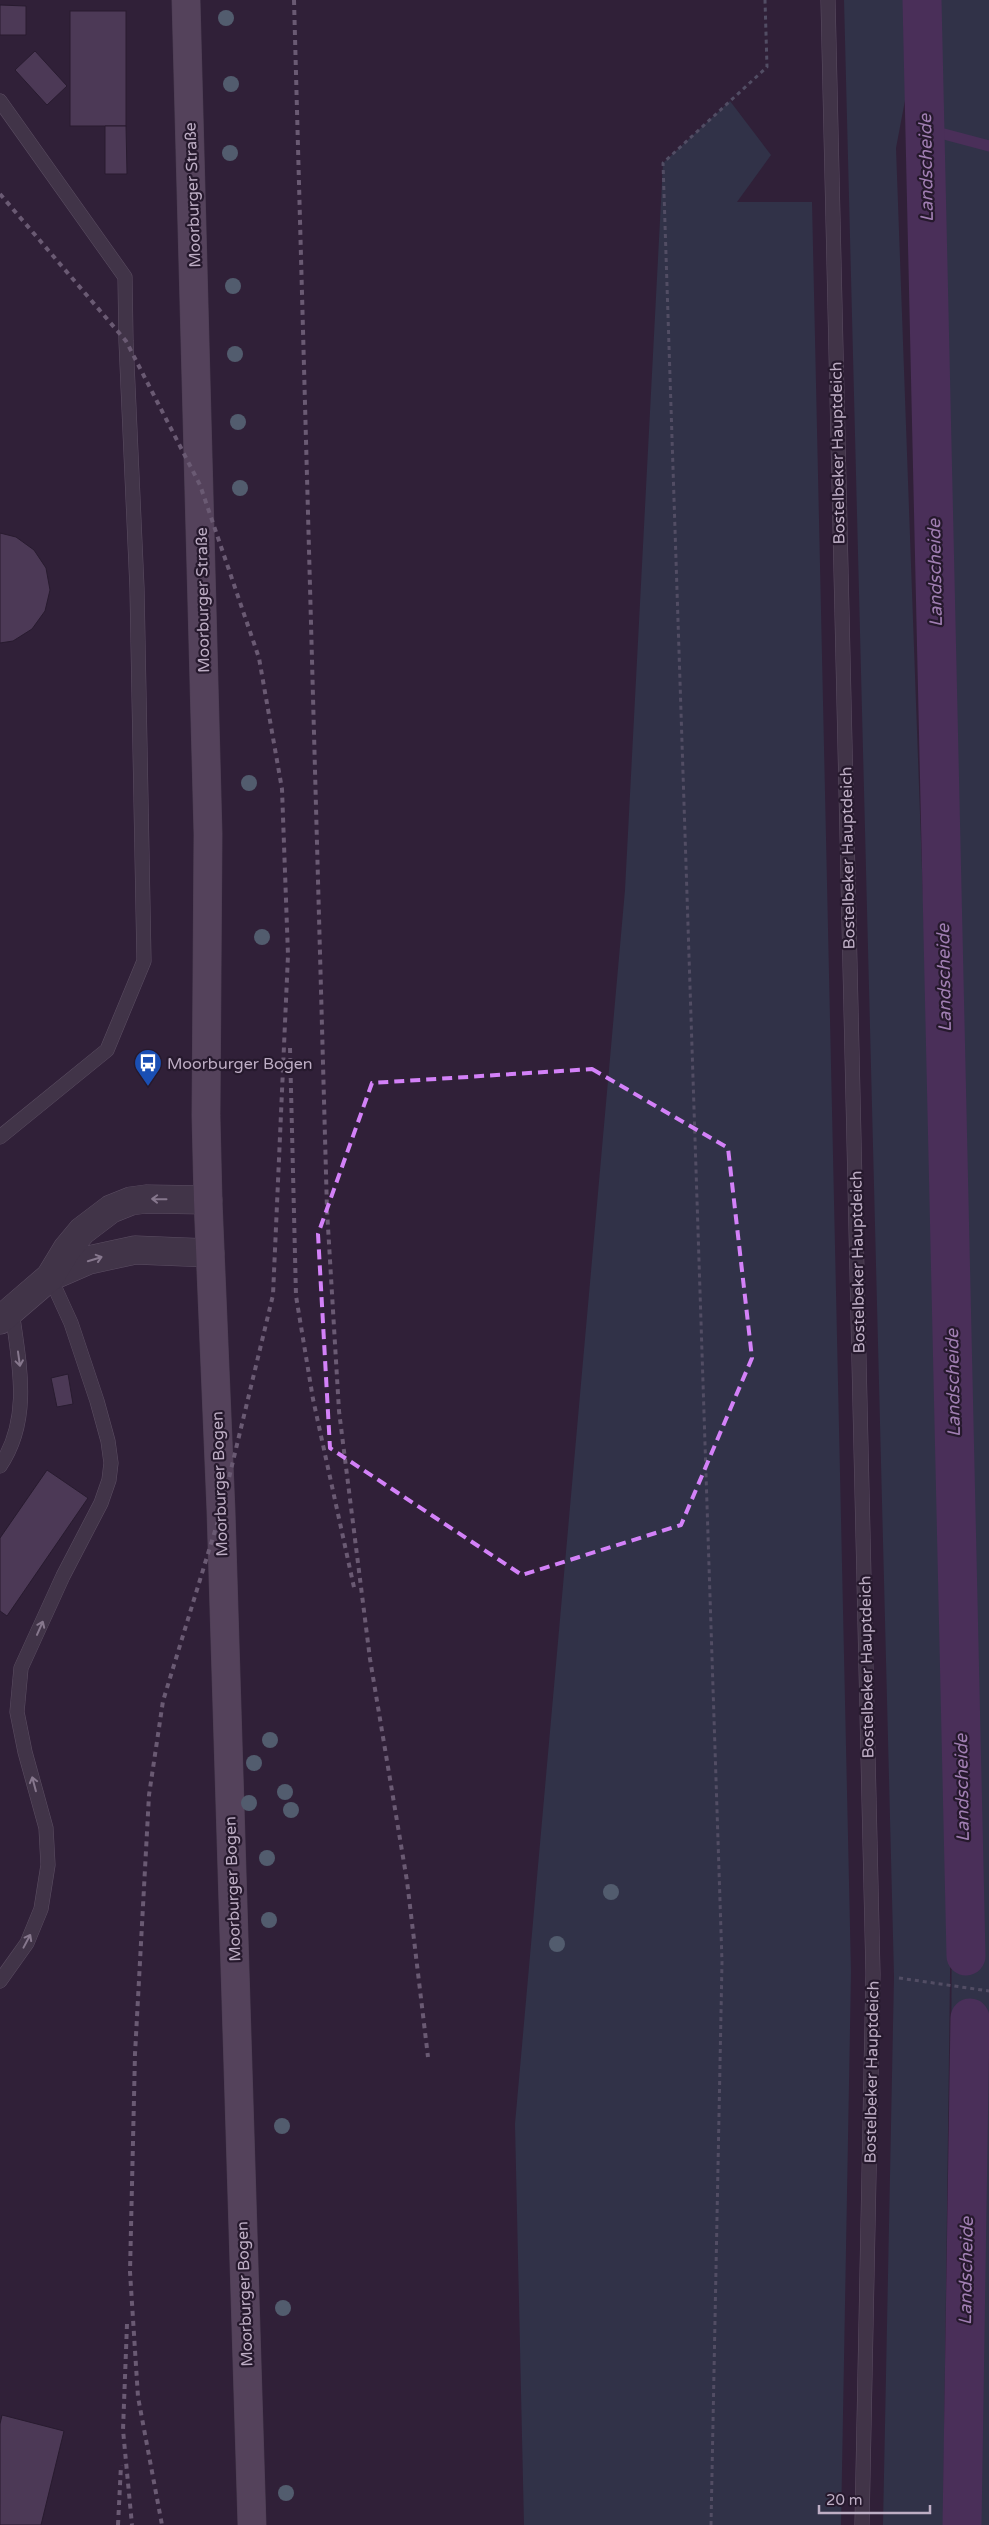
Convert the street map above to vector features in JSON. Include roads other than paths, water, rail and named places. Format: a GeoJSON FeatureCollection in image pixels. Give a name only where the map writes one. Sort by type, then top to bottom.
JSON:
{"type":"FeatureCollection","features":[{"type":"Feature","properties":{"kind":"main road","name":"Moorburger Straße"},"geometry":{"type":"LineString","coordinates":[[186,0],[208,834],[206,1116],[210,1253]]}},
{"type":"Feature","properties":{"kind":"main road","name":"Moorburger Bogen"},"geometry":{"type":"LineString","coordinates":[[210,1253],[221,1511],[252,2525]]}},
{"type":"Feature","properties":{"kind":"street"},"geometry":{"type":"LineString","coordinates":[[6,1315],[50,1277],[67,1249],[82,1231],[111,1209],[131,1201],[146,1199],[208,1200]]}},
{"type":"Feature","properties":{"kind":"street"},"geometry":{"type":"LineString","coordinates":[[50,1277],[111,1254],[135,1250],[210,1253]]}},
{"type":"Feature","properties":{"kind":"lane","name":"Bostelbeker Hauptdeich"},"geometry":{"type":"LineString","coordinates":[[828,0],[873,1974],[862,2525]]}},
{"type":"Feature","properties":{"kind":"lane"},"geometry":{"type":"LineString","coordinates":[[0,102],[125,277],[137,588],[144,961],[107,1050],[0,1138]]}},
{"type":"Feature","properties":{"kind":"lane"},"geometry":{"type":"LineString","coordinates":[[0,1982],[27,1943],[41,1909],[48,1866],[46,1828],[25,1752],[17,1712],[21,1668],[63,1576],[101,1503],[109,1480],[111,1463],[108,1441],[94,1393],[71,1323],[50,1277]]}},
{"type":"Feature","properties":{"kind":"lane"},"geometry":{"type":"LineString","coordinates":[[0,1466],[10,1451],[18,1427],[21,1403],[21,1374],[6,1315]]}},
{"type":"Feature","properties":{"kind":"waterway","name":"Landscheide"},"geometry":{"type":"LineString","coordinates":[[922,0],[966,1956]]}},
{"type":"Feature","properties":{"kind":"waterway"},"geometry":{"type":"LineString","coordinates":[[925,129],[989,146]]}},
{"type":"Feature","properties":{"kind":"waterway","name":"Landscheide"},"geometry":{"type":"LineString","coordinates":[[962,2525],[970,2018]]}},
{"type":"Feature","properties":{"kind":"railway"},"geometry":{"type":"LineString","coordinates":[[294,0],[327,1210],[339,1411],[370,1659],[407,1881],[428,2057]]}},
{"type":"Feature","properties":{"kind":"railway"},"geometry":{"type":"LineString","coordinates":[[0,194],[126,341],[200,485],[259,658],[282,789],[288,955],[273,1295],[221,1511],[163,1701],[149,1795],[135,2054],[130,2272],[138,2397],[162,2525]]}},
{"type":"Feature","properties":{"kind":"railway"},"geometry":{"type":"LineString","coordinates":[[290,1048],[296,1296],[313,1399],[355,1592]]}},
{"type":"Feature","properties":{"kind":"railway"},"geometry":{"type":"LineString","coordinates":[[127,2324],[123,2430],[132,2525]]}},
{"type":"Feature","properties":{"kind":"railway"},"geometry":{"type":"LineString","coordinates":[[118,2525],[121,2465]]}},
{"type":"Feature","properties":{"kind":"place","name":"Moorburger Bogen"},"geometry":{"type":"Point","coordinates":[148,1087]}}]}
